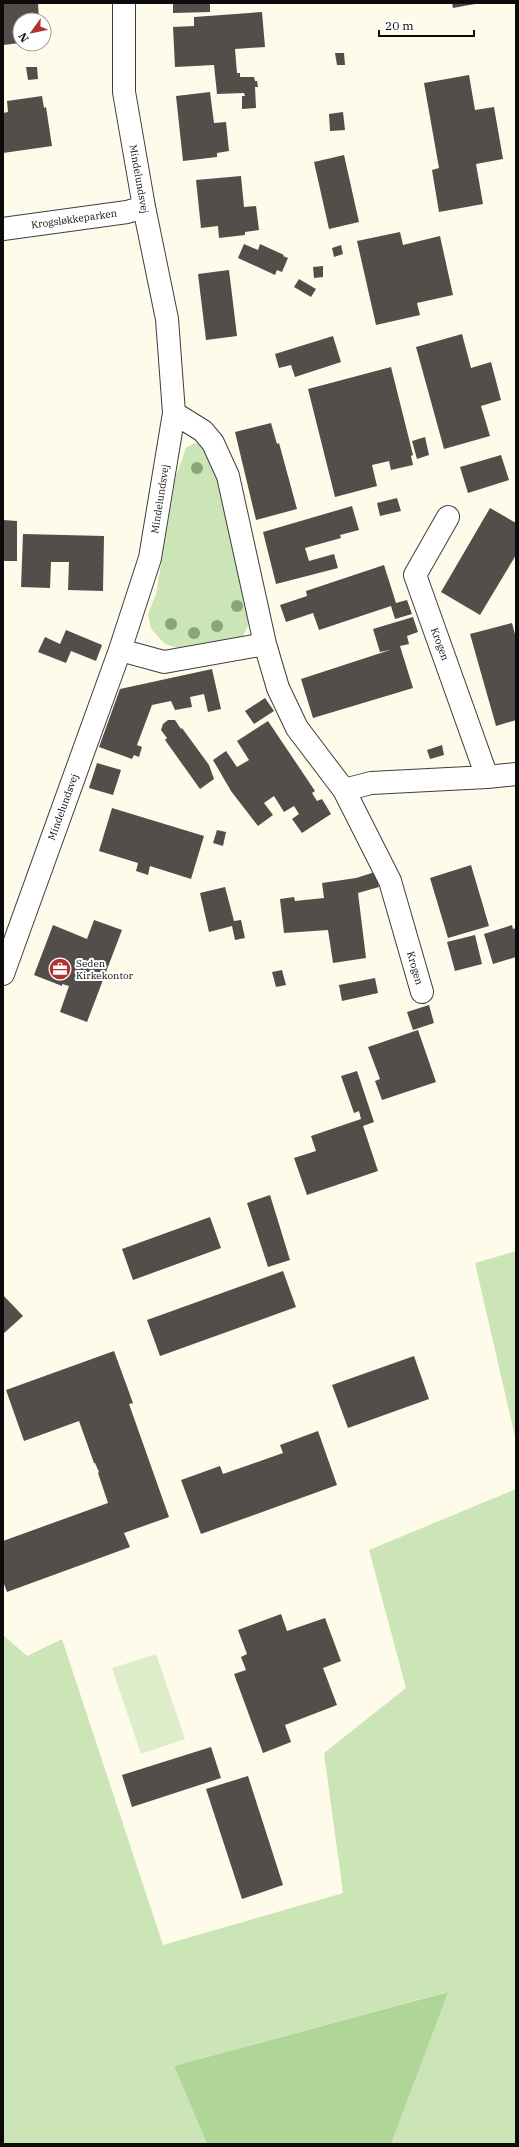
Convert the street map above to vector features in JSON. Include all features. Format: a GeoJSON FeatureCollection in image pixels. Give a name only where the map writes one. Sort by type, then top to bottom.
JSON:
{"type":"FeatureCollection","features":[{"type":"Feature","properties":{"kind":"street","name":"Mindelundsvej"},"geometry":{"type":"LineString","coordinates":[[3,974],[120,650],[150,558],[174,413],[167,319],[144,207],[124,92],[124,3]]}},
{"type":"Feature","properties":{"kind":"street","name":"Krogsløkkeparken"},"geometry":{"type":"LineString","coordinates":[[3,229],[127,212],[144,207]]}},
{"type":"Feature","properties":{"kind":"street","name":"Krogen"},"geometry":{"type":"LineString","coordinates":[[174,413],[200,428],[213,443],[228,476],[265,644],[278,688],[297,728],[344,790],[390,881],[422,992]]}},
{"type":"Feature","properties":{"kind":"street","name":"Krogen"},"geometry":{"type":"LineString","coordinates":[[448,517],[415,575],[487,777]]}},
{"type":"Feature","properties":{"kind":"street"},"geometry":{"type":"LineString","coordinates":[[120,650],[164,662],[265,644]]}},
{"type":"Feature","properties":{"kind":"street"},"geometry":{"type":"LineString","coordinates":[[344,790],[370,783],[487,777],[516,774]]}},
{"type":"Feature","properties":{"kind":"green space"},"geometry":{"type":"Polygon","coordinates":[[[194,443],[201,444],[209,452],[222,490],[238,557],[249,624],[239,644],[188,651],[165,644],[151,629],[148,614],[156,594],[176,476],[186,448],[194,443]]]}},
{"type":"Feature","properties":{"kind":"green space"},"geometry":{"type":"Polygon","coordinates":[[[516,1251],[516,1441],[475,1263],[516,1251]]]}},
{"type":"Feature","properties":{"kind":"green space"},"geometry":{"type":"Polygon","coordinates":[[[516,1489],[516,2144],[391,2144],[447,1992],[174,2066],[207,2144],[3,2144],[3,1635],[27,1656],[62,1639],[163,1945],[343,1893],[324,1753],[406,1688],[369,1550],[516,1489]]]}},
{"type":"Feature","properties":{"kind":"green space"},"geometry":{"type":"Polygon","coordinates":[[[156,1654],[185,1739],[141,1754],[112,1668],[156,1654]]]}},
{"type":"Feature","properties":{"kind":"green space"},"geometry":{"type":"Polygon","coordinates":[[[448,1992],[391,2144],[207,2144],[174,2066],[448,1992]]]}},
{"type":"Feature","properties":{"kind":"building"},"geometry":{"type":"Polygon","coordinates":[[[38,3],[39,12],[12,12],[12,44],[3,45],[3,4],[38,3]]]}},
{"type":"Feature","properties":{"kind":"building"},"geometry":{"type":"Polygon","coordinates":[[[173,3],[210,3],[210,12],[173,13],[173,3]]]}},
{"type":"Feature","properties":{"kind":"building"},"geometry":{"type":"Polygon","coordinates":[[[452,3],[475,3],[475,4],[453,8],[452,3]]]}},
{"type":"Feature","properties":{"kind":"building"},"geometry":{"type":"Polygon","coordinates":[[[262,12],[265,47],[235,49],[237,73],[240,73],[240,77],[254,77],[255,81],[257,81],[258,87],[255,87],[256,108],[242,109],[242,96],[245,96],[244,93],[217,94],[214,65],[175,67],[173,27],[194,26],[194,17],[262,12]]]}},
{"type":"Feature","properties":{"kind":"building"},"geometry":{"type":"Polygon","coordinates":[[[335,53],[344,53],[345,65],[337,65],[335,53]]]}},
{"type":"Feature","properties":{"kind":"building"},"geometry":{"type":"Polygon","coordinates":[[[26,67],[37,67],[38,79],[28,80],[26,67]]]}},
{"type":"Feature","properties":{"kind":"building"},"geometry":{"type":"Polygon","coordinates":[[[469,75],[475,110],[494,107],[503,159],[476,164],[483,204],[439,212],[432,170],[439,168],[424,83],[469,75]]]}},
{"type":"Feature","properties":{"kind":"building"},"geometry":{"type":"Polygon","coordinates":[[[210,92],[214,123],[226,122],[229,151],[217,153],[217,157],[183,161],[176,96],[210,92]]]}},
{"type":"Feature","properties":{"kind":"building"},"geometry":{"type":"Polygon","coordinates":[[[42,96],[44,108],[46,107],[52,146],[3,153],[3,113],[8,112],[7,101],[42,96]]]}},
{"type":"Feature","properties":{"kind":"building"},"geometry":{"type":"Polygon","coordinates":[[[343,112],[345,130],[330,131],[329,114],[343,112]]]}},
{"type":"Feature","properties":{"kind":"building"},"geometry":{"type":"Polygon","coordinates":[[[344,155],[359,222],[329,229],[314,162],[344,155]]]}},
{"type":"Feature","properties":{"kind":"building"},"geometry":{"type":"Polygon","coordinates":[[[241,176],[244,207],[256,206],[259,230],[245,232],[245,235],[219,238],[218,226],[201,228],[196,180],[241,176]]]}},
{"type":"Feature","properties":{"kind":"building"},"geometry":{"type":"Polygon","coordinates":[[[400,232],[403,245],[440,236],[453,295],[417,303],[420,315],[376,325],[357,241],[400,232]]]}},
{"type":"Feature","properties":{"kind":"building"},"geometry":{"type":"Polygon","coordinates":[[[244,244],[258,250],[260,244],[284,255],[283,256],[288,258],[282,272],[277,270],[275,275],[238,258],[244,244]]]}},
{"type":"Feature","properties":{"kind":"building"},"geometry":{"type":"Polygon","coordinates":[[[341,245],[343,254],[334,257],[332,248],[341,245]]]}},
{"type":"Feature","properties":{"kind":"building"},"geometry":{"type":"Polygon","coordinates":[[[323,266],[323,277],[314,278],[313,267],[323,266]]]}},
{"type":"Feature","properties":{"kind":"building"},"geometry":{"type":"Polygon","coordinates":[[[229,270],[237,336],[206,340],[198,274],[229,270]]]}},
{"type":"Feature","properties":{"kind":"building"},"geometry":{"type":"Polygon","coordinates":[[[299,279],[316,289],[311,297],[294,287],[299,279]]]}},
{"type":"Feature","properties":{"kind":"building"},"geometry":{"type":"Polygon","coordinates":[[[462,334],[471,368],[491,362],[501,400],[481,406],[490,436],[444,449],[416,347],[462,334]]]}},
{"type":"Feature","properties":{"kind":"building"},"geometry":{"type":"Polygon","coordinates":[[[333,336],[341,362],[295,377],[291,365],[279,368],[275,354],[333,336]]]}},
{"type":"Feature","properties":{"kind":"building"},"geometry":{"type":"Polygon","coordinates":[[[391,367],[413,455],[411,456],[413,465],[391,470],[389,461],[372,465],[377,486],[335,497],[308,389],[391,367]]]}},
{"type":"Feature","properties":{"kind":"building"},"geometry":{"type":"Polygon","coordinates":[[[271,423],[277,444],[279,443],[297,509],[256,520],[235,432],[271,423]]]}},
{"type":"Feature","properties":{"kind":"building"},"geometry":{"type":"Polygon","coordinates":[[[425,437],[429,455],[417,459],[412,441],[425,437]]]}},
{"type":"Feature","properties":{"kind":"building"},"geometry":{"type":"Polygon","coordinates":[[[501,455],[509,480],[468,493],[460,467],[501,455]]]}},
{"type":"Feature","properties":{"kind":"building"},"geometry":{"type":"Polygon","coordinates":[[[397,498],[401,511],[380,516],[377,503],[397,498]]]}},
{"type":"Feature","properties":{"kind":"building"},"geometry":{"type":"Polygon","coordinates":[[[352,506],[359,530],[340,535],[341,538],[305,548],[309,561],[334,554],[338,568],[276,584],[263,532],[352,506]]]}},
{"type":"Feature","properties":{"kind":"building"},"geometry":{"type":"Polygon","coordinates":[[[490,508],[516,523],[516,555],[480,615],[441,592],[490,508]]]}},
{"type":"Feature","properties":{"kind":"building"},"geometry":{"type":"Polygon","coordinates":[[[3,520],[17,521],[17,561],[3,561],[3,520]]]}},
{"type":"Feature","properties":{"kind":"building"},"geometry":{"type":"Polygon","coordinates":[[[23,534],[104,536],[103,591],[68,590],[69,562],[51,562],[50,588],[21,587],[23,534]]]}},
{"type":"Feature","properties":{"kind":"building"},"geometry":{"type":"Polygon","coordinates":[[[384,565],[396,603],[407,600],[412,614],[395,619],[391,606],[319,630],[313,613],[286,622],[280,605],[307,596],[306,591],[384,565]]]}},
{"type":"Feature","properties":{"kind":"building"},"geometry":{"type":"Polygon","coordinates":[[[413,617],[418,632],[407,636],[409,644],[400,646],[413,688],[313,718],[301,679],[390,650],[380,652],[373,629],[413,617]]]}},
{"type":"Feature","properties":{"kind":"building"},"geometry":{"type":"Polygon","coordinates":[[[512,623],[516,638],[516,720],[496,726],[470,634],[512,623]]]}},
{"type":"Feature","properties":{"kind":"building"},"geometry":{"type":"Polygon","coordinates":[[[66,630],[102,645],[96,661],[71,651],[66,663],[38,652],[45,637],[60,644],[66,630]]]}},
{"type":"Feature","properties":{"kind":"building"},"geometry":{"type":"Polygon","coordinates":[[[212,669],[221,709],[208,712],[204,694],[190,697],[192,707],[175,710],[171,701],[152,705],[137,745],[142,747],[139,757],[134,755],[132,759],[99,747],[120,689],[212,669]]]}},
{"type":"Feature","properties":{"kind":"building"},"geometry":{"type":"Polygon","coordinates":[[[265,698],[274,711],[254,724],[245,711],[265,698]]]}},
{"type":"Feature","properties":{"kind":"building"},"geometry":{"type":"Polygon","coordinates":[[[168,720],[175,720],[209,765],[214,779],[200,789],[165,740],[167,738],[161,730],[163,724],[168,720]]]}},
{"type":"Feature","properties":{"kind":"building"},"geometry":{"type":"Polygon","coordinates":[[[268,721],[315,791],[312,793],[317,801],[322,799],[331,814],[302,833],[292,819],[299,814],[294,806],[284,812],[274,796],[264,803],[273,815],[258,826],[231,791],[213,760],[226,751],[237,767],[249,760],[237,741],[268,721]]]}},
{"type":"Feature","properties":{"kind":"building"},"geometry":{"type":"Polygon","coordinates":[[[442,745],[444,755],[430,759],[427,750],[442,745]]]}},
{"type":"Feature","properties":{"kind":"building"},"geometry":{"type":"Polygon","coordinates":[[[97,763],[121,770],[113,795],[89,788],[97,763]]]}},
{"type":"Feature","properties":{"kind":"building"},"geometry":{"type":"Polygon","coordinates":[[[112,808],[204,836],[191,879],[150,866],[148,875],[136,871],[138,863],[99,851],[112,808]]]}},
{"type":"Feature","properties":{"kind":"building"},"geometry":{"type":"Polygon","coordinates":[[[217,830],[226,832],[223,846],[213,843],[217,830]]]}},
{"type":"Feature","properties":{"kind":"building"},"geometry":{"type":"Polygon","coordinates":[[[471,865],[489,926],[448,938],[430,878],[471,865]]]}},
{"type":"Feature","properties":{"kind":"building"},"geometry":{"type":"Polygon","coordinates":[[[375,872],[379,887],[358,893],[366,958],[333,963],[328,930],[284,933],[280,899],[294,897],[295,901],[324,898],[322,883],[356,878],[375,872]]]}},
{"type":"Feature","properties":{"kind":"building"},"geometry":{"type":"Polygon","coordinates":[[[225,887],[234,921],[241,920],[245,938],[235,940],[232,926],[209,932],[200,893],[225,887]]]}},
{"type":"Feature","properties":{"kind":"building"},"geometry":{"type":"Polygon","coordinates":[[[94,920],[122,930],[87,1022],[60,1012],[69,986],[62,984],[62,986],[34,975],[53,925],[87,939],[94,920]]]}},
{"type":"Feature","properties":{"kind":"building"},"geometry":{"type":"Polygon","coordinates":[[[512,925],[513,929],[516,928],[516,957],[493,964],[484,934],[512,925]]]}},
{"type":"Feature","properties":{"kind":"building"},"geometry":{"type":"Polygon","coordinates":[[[475,935],[482,964],[455,971],[447,942],[475,935]]]}},
{"type":"Feature","properties":{"kind":"building"},"geometry":{"type":"Polygon","coordinates":[[[282,970],[286,985],[276,987],[272,972],[282,970]]]}},
{"type":"Feature","properties":{"kind":"building"},"geometry":{"type":"Polygon","coordinates":[[[375,978],[378,993],[342,1001],[339,985],[375,978]]]}},
{"type":"Feature","properties":{"kind":"building"},"geometry":{"type":"Polygon","coordinates":[[[429,1005],[434,1023],[413,1030],[407,1012],[429,1005]]]}},
{"type":"Feature","properties":{"kind":"building"},"geometry":{"type":"Polygon","coordinates":[[[418,1030],[436,1082],[382,1100],[375,1081],[380,1079],[368,1047],[418,1030]]]}},
{"type":"Feature","properties":{"kind":"building"},"geometry":{"type":"Polygon","coordinates":[[[357,1071],[374,1122],[363,1126],[378,1171],[307,1195],[294,1158],[316,1151],[311,1136],[361,1119],[359,1111],[354,1113],[341,1076],[357,1071]]]}},
{"type":"Feature","properties":{"kind":"building"},"geometry":{"type":"Polygon","coordinates":[[[270,1195],[290,1260],[268,1267],[247,1203],[270,1195]]]}},
{"type":"Feature","properties":{"kind":"building"},"geometry":{"type":"Polygon","coordinates":[[[210,1217],[221,1248],[133,1280],[122,1249],[210,1217]]]}},
{"type":"Feature","properties":{"kind":"building"},"geometry":{"type":"Polygon","coordinates":[[[283,1271],[296,1307],[160,1356],[147,1320],[283,1271]]]}},
{"type":"Feature","properties":{"kind":"building"},"geometry":{"type":"Polygon","coordinates":[[[3,1295],[23,1316],[3,1334],[3,1295]]]}},
{"type":"Feature","properties":{"kind":"building"},"geometry":{"type":"Polygon","coordinates":[[[114,1351],[133,1403],[129,1404],[169,1517],[124,1533],[130,1547],[7,1592],[3,1581],[3,1541],[108,1503],[98,1473],[99,1472],[94,1463],[79,1421],[24,1441],[6,1390],[114,1351]]]}},
{"type":"Feature","properties":{"kind":"building"},"geometry":{"type":"Polygon","coordinates":[[[414,1356],[429,1399],[348,1428],[332,1385],[414,1356]]]}},
{"type":"Feature","properties":{"kind":"building"},"geometry":{"type":"Polygon","coordinates":[[[318,1431],[337,1485],[201,1534],[181,1480],[220,1466],[223,1474],[283,1453],[280,1445],[318,1431]]]}},
{"type":"Feature","properties":{"kind":"building"},"geometry":{"type":"Polygon","coordinates":[[[281,1614],[287,1631],[325,1618],[341,1661],[323,1668],[337,1705],[285,1725],[291,1742],[263,1753],[234,1674],[246,1670],[241,1657],[247,1654],[238,1630],[281,1614]]]}},
{"type":"Feature","properties":{"kind":"building"},"geometry":{"type":"Polygon","coordinates":[[[211,1747],[221,1778],[132,1807],[122,1775],[211,1747]]]}},
{"type":"Feature","properties":{"kind":"building"},"geometry":{"type":"Polygon","coordinates":[[[248,1776],[283,1885],[242,1899],[206,1789],[248,1776]]]}},
{"type":"Feature","properties":{"kind":"place","name":"Seden Kirkekontor"},"geometry":{"type":"Point","coordinates":[60,969]}}]}
